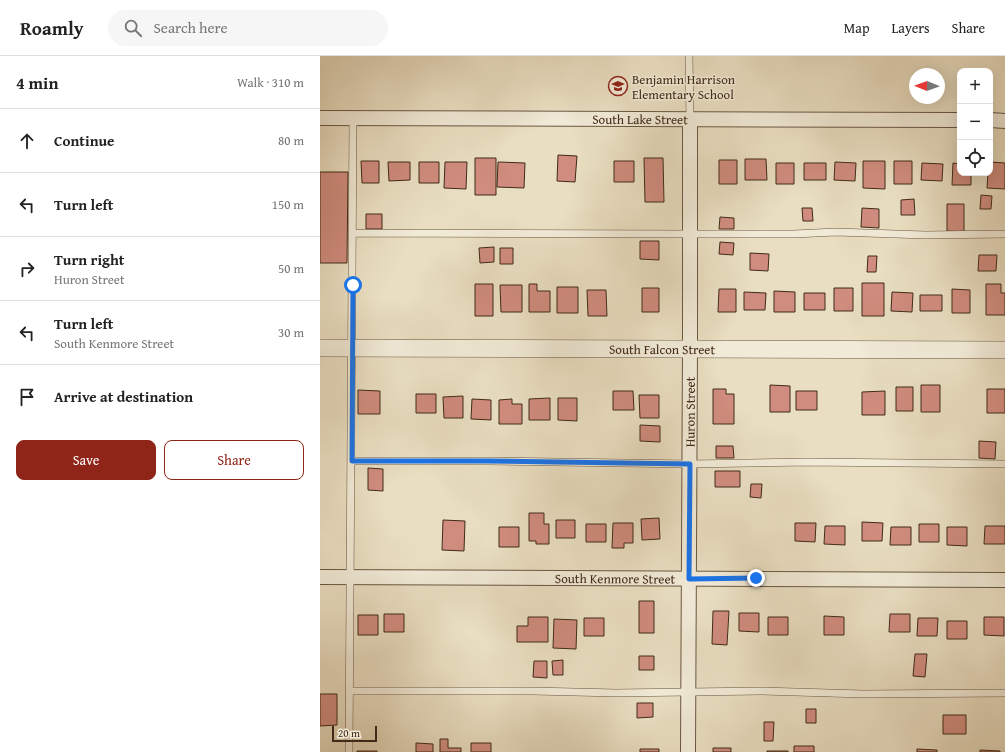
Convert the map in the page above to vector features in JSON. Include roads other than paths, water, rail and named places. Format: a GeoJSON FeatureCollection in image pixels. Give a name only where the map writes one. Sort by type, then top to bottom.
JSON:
{"type":"FeatureCollection","features":[{"type":"Feature","properties":{"kind":"street","name":"South Lake Street"},"geometry":{"type":"LineString","coordinates":[[320,118],[957,120]]}},
{"type":"Feature","properties":{"kind":"street","name":"Huron Street"},"geometry":{"type":"LineString","coordinates":[[688,752],[690,119]]}},
{"type":"Feature","properties":{"kind":"street"},"geometry":{"type":"LineString","coordinates":[[993,120],[1005,120]]}},
{"type":"Feature","properties":{"kind":"street","name":"South Falcon Street"},"geometry":{"type":"LineString","coordinates":[[320,348],[1005,350]]}},
{"type":"Feature","properties":{"kind":"street","name":"South Kenmore Street"},"geometry":{"type":"LineString","coordinates":[[320,577],[1005,580]]}},
{"type":"Feature","properties":{"kind":"lane"},"geometry":{"type":"LineString","coordinates":[[689,56],[690,119]]}},
{"type":"Feature","properties":{"kind":"lane"},"geometry":{"type":"LineString","coordinates":[[349,752],[353,348],[353,118]]}},
{"type":"Feature","properties":{"kind":"lane"},"geometry":{"type":"LineString","coordinates":[[353,233],[794,234],[836,232],[1005,234]]}},
{"type":"Feature","properties":{"kind":"lane"},"geometry":{"type":"LineString","coordinates":[[352,461],[690,464],[807,462],[1005,464]]}},
{"type":"Feature","properties":{"kind":"lane"},"geometry":{"type":"LineString","coordinates":[[350,691],[533,691],[616,693],[761,691],[863,694],[1005,693]]}},
{"type":"Feature","properties":{"kind":"place","name":"Benjamin Harrison Elementary School"},"geometry":{"type":"Point","coordinates":[618,86]}}]}
